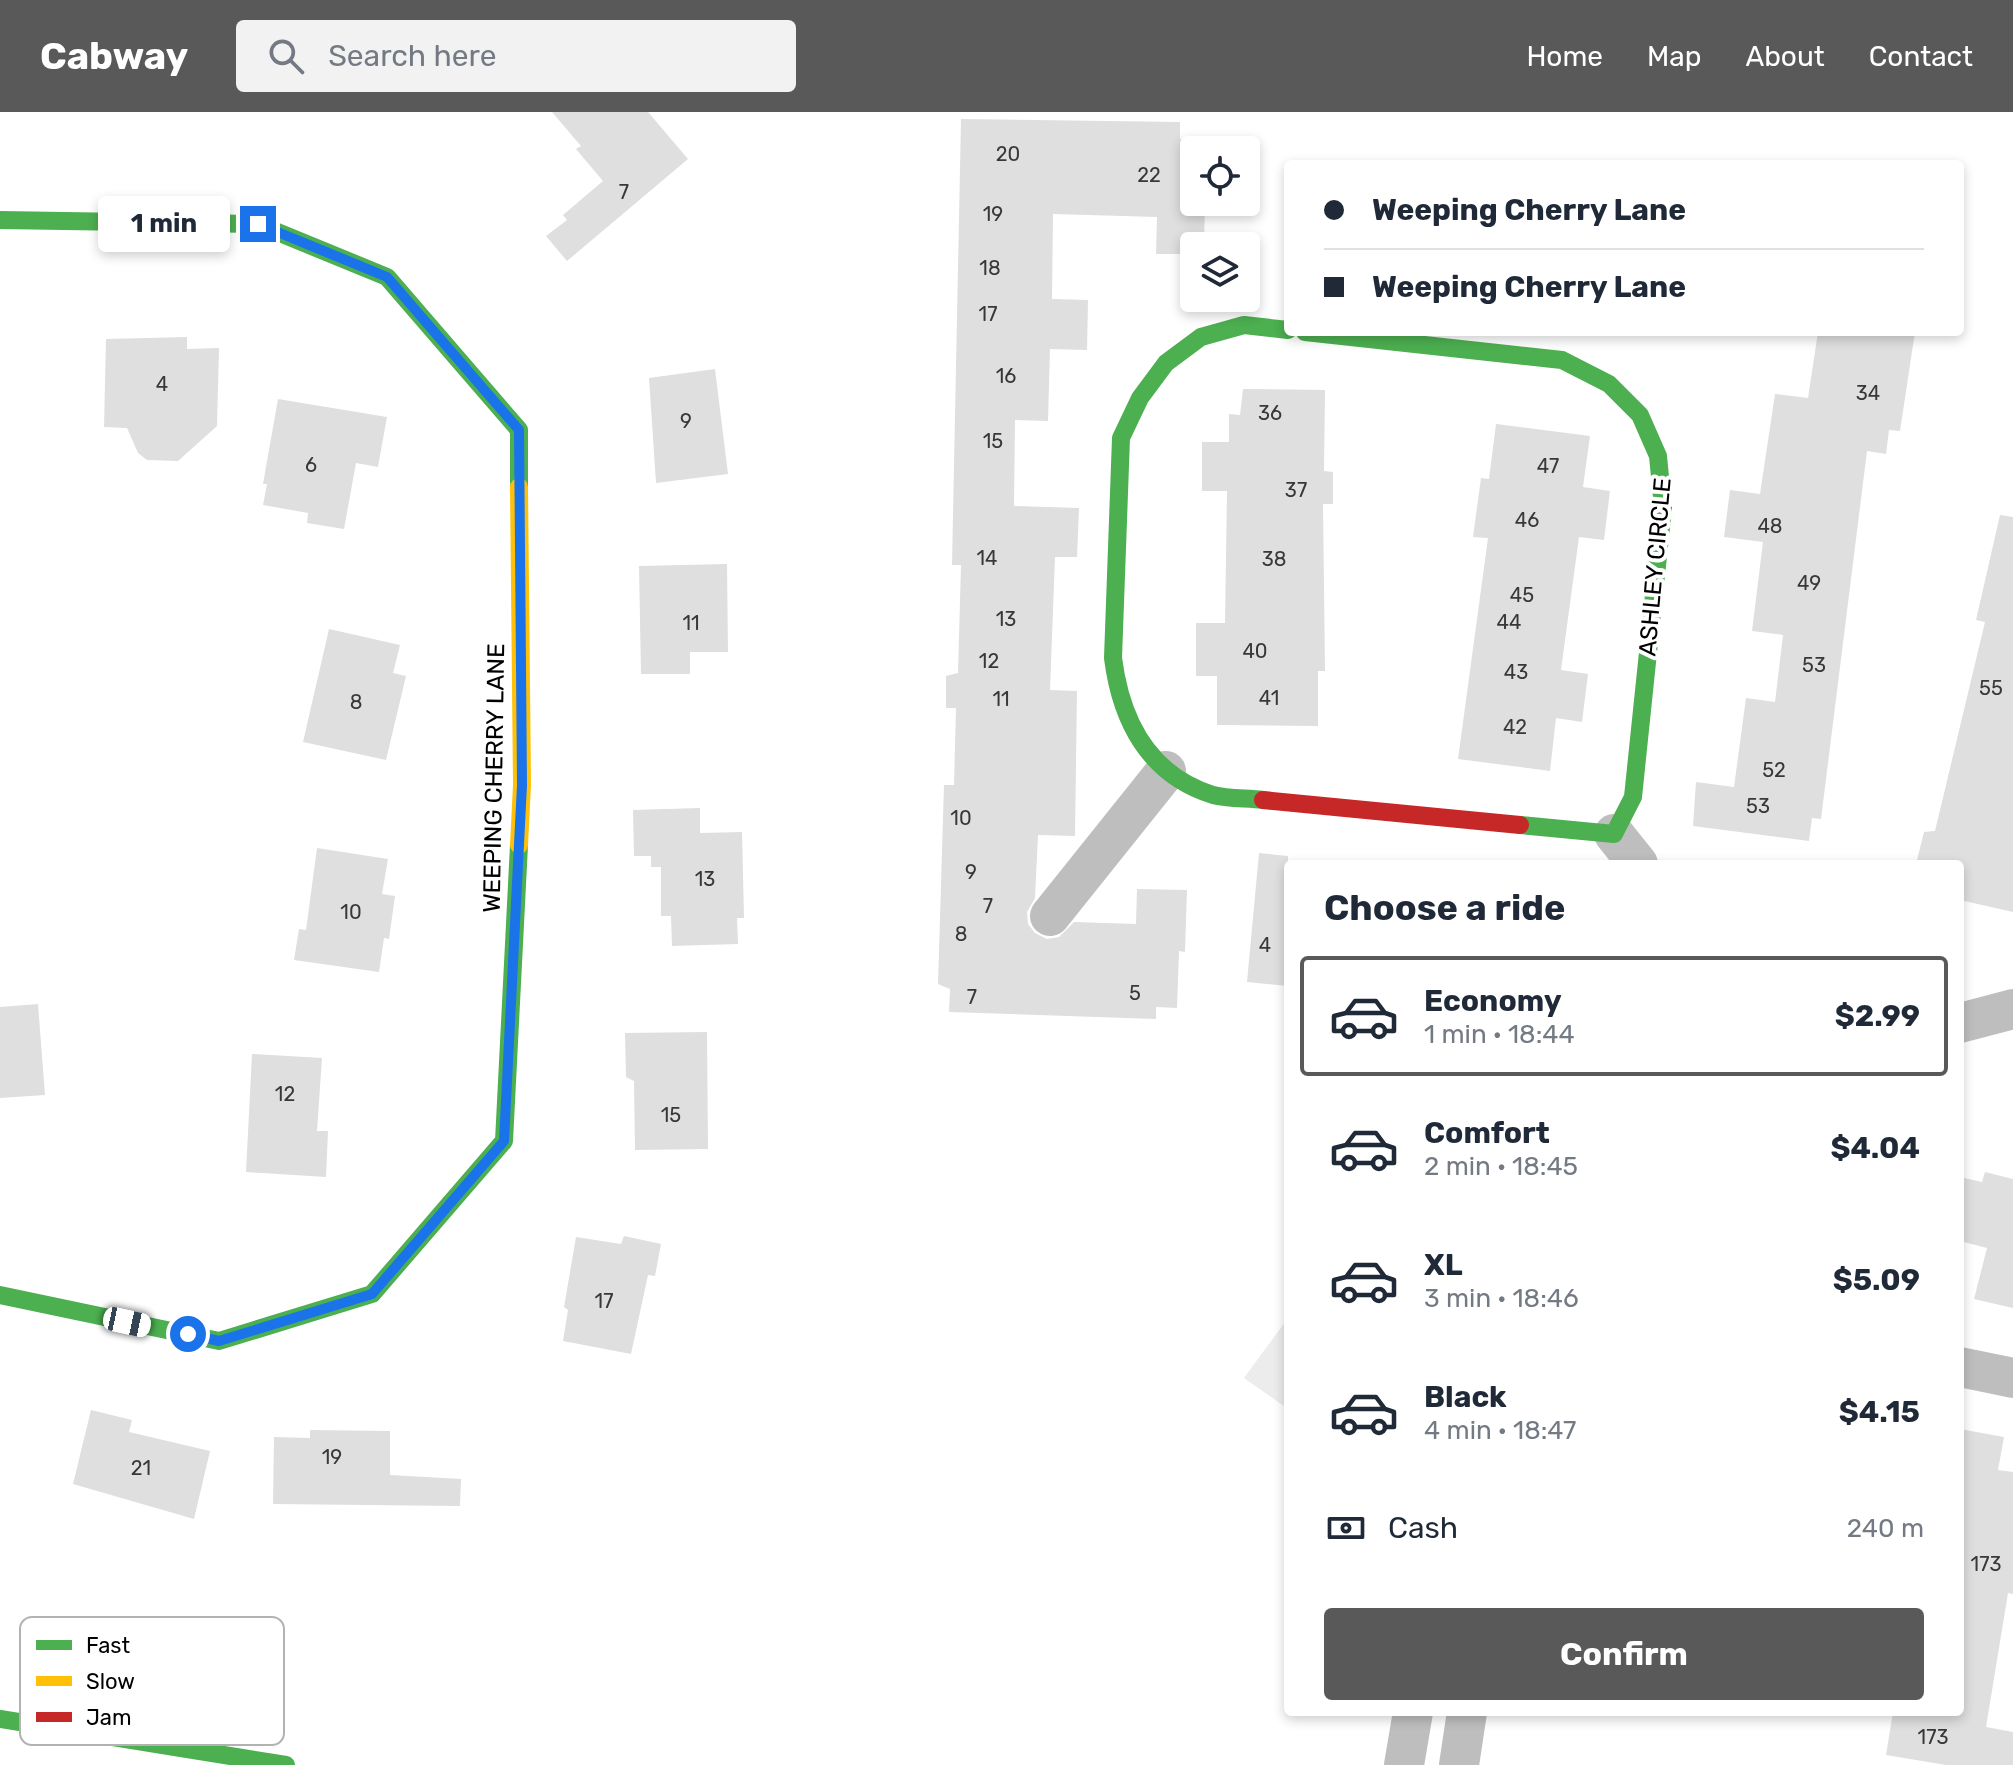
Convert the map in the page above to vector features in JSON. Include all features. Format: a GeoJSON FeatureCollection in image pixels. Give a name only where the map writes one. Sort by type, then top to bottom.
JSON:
{"type":"FeatureCollection","features":[{"type":"Feature","properties":{"kind":"street","name":"WEEPING CHERRY LANE"},"geometry":{"type":"LineString","coordinates":[[0,220],[258,224],[387,277],[519,430],[522,785],[504,1141],[372,1294],[219,1341],[0,1295]]}},
{"type":"Feature","properties":{"kind":"street","name":"ASHLEY CIRCLE"},"geometry":{"type":"LineString","coordinates":[[1284,330],[1244,325],[1205,335],[1163,366],[1143,390],[1121,438],[1113,658],[1117,690],[1127,722],[1166,771],[1214,795],[1626,849],[1625,818],[1633,797],[1663,508],[1663,466],[1649,428],[1630,401],[1600,375],[1562,360],[1342,336]]}},
{"type":"Feature","properties":{"kind":"street"},"geometry":{"type":"LineString","coordinates":[[1050,916],[1166,771]]}},
{"type":"Feature","properties":{"kind":"street"},"geometry":{"type":"LineString","coordinates":[[1964,1022],[2013,1009]]}},
{"type":"Feature","properties":{"kind":"street"},"geometry":{"type":"LineString","coordinates":[[1964,1368],[2013,1378]]}},
{"type":"Feature","properties":{"kind":"street"},"geometry":{"type":"LineString","coordinates":[[1404,1765],[1412,1716]]}},
{"type":"Feature","properties":{"kind":"street"},"geometry":{"type":"LineString","coordinates":[[1459,1765],[1466,1716]]}},
{"type":"Feature","properties":{"kind":"street"},"geometry":{"type":"LineString","coordinates":[[0,1719],[20,1722]]}},
{"type":"Feature","properties":{"kind":"street"},"geometry":{"type":"LineString","coordinates":[[162,1745],[286,1765]]}},
{"type":"Feature","properties":{"kind":"shaded area"},"geometry":{"type":"Polygon","coordinates":[[[1284,1323],[1284,1406],[1244,1378],[1284,1323]]]}},
{"type":"Feature","properties":{"kind":"building"},"geometry":{"type":"Polygon","coordinates":[[[552,112],[648,112],[688,159],[567,261],[546,236],[567,220],[563,215],[603,181],[576,149],[581,146],[552,112]]]}},
{"type":"Feature","properties":{"kind":"building"},"geometry":{"type":"Polygon","coordinates":[[[961,119],[1180,122],[1180,216],[1205,216],[1204,232],[1180,232],[1180,254],[1156,254],[1157,217],[1053,214],[1052,299],[1088,300],[1087,350],[1050,349],[1048,421],[1015,420],[1014,506],[1079,508],[1077,557],[1055,557],[1050,690],[1077,691],[1075,836],[1038,835],[1035,898],[1027,912],[1028,924],[1035,933],[1047,939],[1059,937],[1074,922],[1136,924],[1137,889],[1187,890],[1185,952],[1179,951],[1177,1008],[1156,1007],[1156,1019],[949,1012],[950,989],[938,984],[944,785],[954,785],[956,708],[946,708],[946,676],[958,673],[961,565],[952,565],[961,119]]]}},
{"type":"Feature","properties":{"kind":"building"},"geometry":{"type":"Polygon","coordinates":[[[1817,336],[1914,336],[1900,431],[1889,430],[1886,454],[1867,451],[1821,819],[1812,818],[1809,841],[1693,826],[1696,782],[1734,787],[1746,698],[1775,702],[1783,635],[1752,631],[1763,542],[1724,537],[1730,490],[1760,494],[1775,394],[1808,398],[1817,336]]]}},
{"type":"Feature","properties":{"kind":"building"},"geometry":{"type":"Polygon","coordinates":[[[187,337],[187,349],[219,348],[217,426],[178,461],[147,460],[138,453],[127,428],[104,427],[106,339],[187,337]]]}},
{"type":"Feature","properties":{"kind":"building"},"geometry":{"type":"Polygon","coordinates":[[[715,369],[728,474],[656,483],[649,378],[715,369]]]}},
{"type":"Feature","properties":{"kind":"building"},"geometry":{"type":"Polygon","coordinates":[[[1243,389],[1325,390],[1324,471],[1333,472],[1333,504],[1323,504],[1325,671],[1318,671],[1318,726],[1217,725],[1217,676],[1196,676],[1196,623],[1225,623],[1227,491],[1202,491],[1202,442],[1229,442],[1229,414],[1240,415],[1243,389]]]}},
{"type":"Feature","properties":{"kind":"building"},"geometry":{"type":"Polygon","coordinates":[[[278,399],[387,417],[378,467],[356,463],[344,529],[307,523],[308,513],[263,505],[267,484],[263,484],[278,399]]]}},
{"type":"Feature","properties":{"kind":"building"},"geometry":{"type":"Polygon","coordinates":[[[1496,424],[1590,436],[1583,487],[1610,491],[1604,540],[1579,537],[1561,670],[1588,674],[1582,722],[1556,718],[1550,771],[1458,759],[1488,538],[1473,537],[1481,478],[1489,479],[1496,424]]]}},
{"type":"Feature","properties":{"kind":"building"},"geometry":{"type":"Polygon","coordinates":[[[2000,515],[2013,517],[2013,912],[1964,901],[1964,860],[1917,860],[1924,832],[1935,831],[1985,622],[1976,620],[2000,515]]]}},
{"type":"Feature","properties":{"kind":"building"},"geometry":{"type":"Polygon","coordinates":[[[727,564],[728,652],[690,652],[690,674],[641,674],[639,566],[727,564]]]}},
{"type":"Feature","properties":{"kind":"building"},"geometry":{"type":"Polygon","coordinates":[[[329,629],[400,645],[393,673],[406,676],[386,760],[303,742],[329,629]]]}},
{"type":"Feature","properties":{"kind":"building"},"geometry":{"type":"Polygon","coordinates":[[[700,808],[700,833],[742,832],[744,918],[737,918],[738,944],[672,946],[671,916],[661,916],[661,867],[651,867],[651,856],[634,856],[633,810],[700,808]]]}},
{"type":"Feature","properties":{"kind":"building"},"geometry":{"type":"Polygon","coordinates":[[[317,848],[388,859],[382,894],[395,896],[389,939],[384,938],[379,972],[294,960],[299,929],[306,930],[317,848]]]}},
{"type":"Feature","properties":{"kind":"building"},"geometry":{"type":"Polygon","coordinates":[[[1259,853],[1288,856],[1288,860],[1284,860],[1284,986],[1247,982],[1259,853]]]}},
{"type":"Feature","properties":{"kind":"building"},"geometry":{"type":"Polygon","coordinates":[[[38,1004],[45,1095],[0,1098],[0,1007],[38,1004]]]}},
{"type":"Feature","properties":{"kind":"building"},"geometry":{"type":"Polygon","coordinates":[[[707,1032],[708,1149],[635,1150],[634,1081],[626,1077],[625,1033],[707,1032]]]}},
{"type":"Feature","properties":{"kind":"building"},"geometry":{"type":"Polygon","coordinates":[[[252,1054],[322,1058],[317,1131],[328,1131],[326,1177],[246,1172],[252,1054]]]}},
{"type":"Feature","properties":{"kind":"building"},"geometry":{"type":"Polygon","coordinates":[[[1985,1172],[2013,1179],[2013,1308],[1974,1299],[1987,1248],[1964,1242],[1964,1178],[1982,1182],[1985,1172]]]}},
{"type":"Feature","properties":{"kind":"building"},"geometry":{"type":"Polygon","coordinates":[[[624,1236],[661,1244],[655,1276],[648,1275],[631,1354],[563,1341],[568,1310],[564,1307],[576,1237],[621,1244],[624,1236]]]}},
{"type":"Feature","properties":{"kind":"building"},"geometry":{"type":"Polygon","coordinates":[[[91,1410],[132,1420],[129,1432],[210,1451],[194,1519],[73,1484],[91,1410]]]}},
{"type":"Feature","properties":{"kind":"building"},"geometry":{"type":"Polygon","coordinates":[[[310,1430],[390,1431],[390,1475],[461,1479],[460,1506],[273,1504],[274,1437],[310,1438],[310,1430]]]}},
{"type":"Feature","properties":{"kind":"building"},"geometry":{"type":"Polygon","coordinates":[[[1964,1430],[2004,1437],[1998,1470],[2013,1472],[2013,1594],[2008,1593],[1986,1727],[2013,1732],[2013,1765],[1946,1765],[1886,1755],[1892,1716],[1964,1716],[1964,1430]]]}},
{"type":"Feature","properties":{"kind":"traffic: fast"},"geometry":{"type":"LineString","coordinates":[[0,220],[258,224],[387,277],[519,430],[519,487]]}},
{"type":"Feature","properties":{"kind":"traffic: fast"},"geometry":{"type":"LineString","coordinates":[[1263,800],[1213,795],[1191,786],[1155,759],[1131,724],[1113,658],[1121,438],[1140,398],[1166,363],[1201,337],[1244,325],[1284,330]]}},
{"type":"Feature","properties":{"kind":"traffic: fast"},"geometry":{"type":"LineString","coordinates":[[1342,336],[1562,360],[1609,384],[1640,415],[1658,456],[1663,508],[1633,797],[1614,834],[1520,825]]}},
{"type":"Feature","properties":{"kind":"traffic: fast"},"geometry":{"type":"LineString","coordinates":[[0,1295],[219,1341],[372,1294],[504,1141],[519,845]]}},
{"type":"Feature","properties":{"kind":"traffic: fast"},"geometry":{"type":"LineString","coordinates":[[0,1719],[20,1722]]}},
{"type":"Feature","properties":{"kind":"traffic: fast"},"geometry":{"type":"LineString","coordinates":[[162,1745],[286,1765]]}},
{"type":"Feature","properties":{"kind":"traffic: slow"},"geometry":{"type":"LineString","coordinates":[[519,487],[522,785],[519,845]]}},
{"type":"Feature","properties":{"kind":"traffic: jam"},"geometry":{"type":"LineString","coordinates":[[1263,800],[1520,825]]}},
{"type":"Feature","properties":{"kind":"route"},"geometry":{"type":"LineString","coordinates":[[188,1334],[219,1341],[372,1294],[504,1141],[522,785],[519,430],[387,277],[258,224]]}}]}
